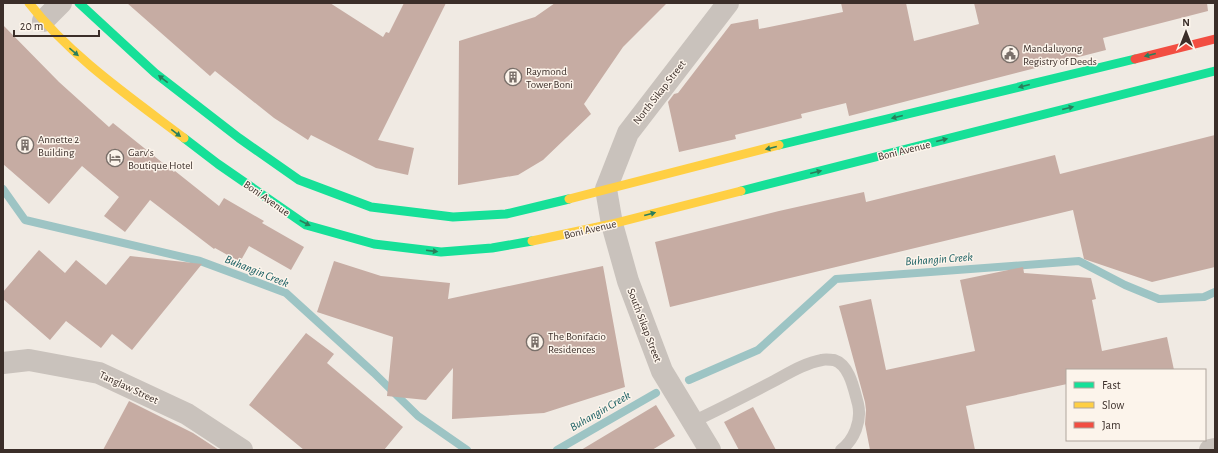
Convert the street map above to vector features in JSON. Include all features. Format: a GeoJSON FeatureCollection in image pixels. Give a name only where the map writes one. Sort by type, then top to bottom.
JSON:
{"type":"FeatureCollection","features":[{"type":"Feature","properties":{"kind":"main road","name":"Boni Avenue"},"geometry":{"type":"LineString","coordinates":[[29,3],[43,21],[71,49],[139,104],[218,164],[306,225],[374,244],[441,252],[492,248],[534,241],[612,224],[1215,71]]}},
{"type":"Feature","properties":{"kind":"main road"},"geometry":{"type":"LineString","coordinates":[[78,3],[155,73],[239,138],[299,180],[371,207],[454,217],[506,214],[1215,39]]}},
{"type":"Feature","properties":{"kind":"street"},"geometry":{"type":"LineString","coordinates":[[43,21],[62,3]]}},
{"type":"Feature","properties":{"kind":"street","name":"North Sikap Street"},"geometry":{"type":"LineString","coordinates":[[606,189],[628,133],[728,3]]}},
{"type":"Feature","properties":{"kind":"street","name":"South Sikap Street"},"geometry":{"type":"LineString","coordinates":[[606,189],[612,224],[628,281],[662,371],[710,450]]}},
{"type":"Feature","properties":{"kind":"street","name":"Tanglaw Street"},"geometry":{"type":"LineString","coordinates":[[3,362],[29,360],[99,373],[187,414],[242,450]]}},
{"type":"Feature","properties":{"kind":"street"},"geometry":{"type":"LineString","coordinates":[[1210,450],[1215,449]]}},
{"type":"Feature","properties":{"kind":"lane"},"geometry":{"type":"LineString","coordinates":[[692,422],[802,367],[822,360],[834,360],[844,367],[849,376],[854,388],[859,410],[859,420],[853,437],[841,450]]}},
{"type":"Feature","properties":{"kind":"building"},"geometry":{"type":"Polygon","coordinates":[[[127,3],[330,3],[383,37],[386,32],[389,33],[404,3],[446,3],[378,140],[414,148],[408,175],[376,168],[311,135],[308,140],[274,118],[215,71],[210,76],[127,3]]]}},
{"type":"Feature","properties":{"kind":"building","name":"Raymond Tower Boni"},"geometry":{"type":"Polygon","coordinates":[[[555,3],[667,3],[623,47],[584,104],[591,114],[543,160],[518,175],[458,185],[459,41],[535,17],[555,3]]]}},
{"type":"Feature","properties":{"kind":"building"},"geometry":{"type":"Polygon","coordinates":[[[841,3],[906,3],[914,41],[979,24],[974,3],[1207,3],[1208,11],[1103,38],[1106,50],[849,116],[846,103],[801,114],[802,118],[735,135],[736,139],[679,152],[668,102],[674,94],[678,93],[731,24],[758,19],[759,29],[843,12],[841,3]]]}},
{"type":"Feature","properties":{"kind":"building"},"geometry":{"type":"Polygon","coordinates":[[[3,25],[59,82],[109,127],[113,123],[219,206],[224,198],[264,221],[262,223],[304,247],[291,270],[249,246],[240,262],[215,248],[214,249],[150,200],[125,232],[104,216],[119,197],[82,166],[49,204],[3,164],[3,25]]]}},
{"type":"Feature","properties":{"kind":"building"},"geometry":{"type":"Polygon","coordinates":[[[1215,135],[1215,267],[1152,282],[1084,259],[1073,210],[670,307],[655,242],[779,211],[864,192],[866,202],[1055,155],[1060,174],[1215,135]]]}},
{"type":"Feature","properties":{"kind":"building"},"geometry":{"type":"Polygon","coordinates":[[[39,250],[65,273],[76,260],[106,285],[130,256],[202,264],[132,350],[112,334],[101,348],[66,321],[50,340],[3,299],[3,292],[39,250]]]}},
{"type":"Feature","properties":{"kind":"building","name":"The Bonifacio Residences"},"geometry":{"type":"Polygon","coordinates":[[[334,261],[381,276],[450,283],[448,299],[603,266],[625,387],[544,413],[452,419],[453,368],[426,400],[387,396],[393,337],[317,312],[334,261]]]}},
{"type":"Feature","properties":{"kind":"building"},"geometry":{"type":"Polygon","coordinates":[[[1023,267],[1024,273],[1091,278],[1096,299],[1092,300],[1102,351],[1167,337],[1174,369],[1066,369],[1066,384],[966,406],[975,450],[870,450],[865,424],[865,402],[839,306],[871,299],[886,370],[975,351],[960,280],[1023,267]]]}},
{"type":"Feature","properties":{"kind":"building"},"geometry":{"type":"Polygon","coordinates":[[[306,333],[334,354],[327,363],[403,427],[384,450],[304,450],[249,405],[306,333]]]}},
{"type":"Feature","properties":{"kind":"building"},"geometry":{"type":"Polygon","coordinates":[[[129,401],[193,433],[219,450],[103,450],[129,401]]]}},
{"type":"Feature","properties":{"kind":"building"},"geometry":{"type":"Polygon","coordinates":[[[656,405],[675,436],[652,450],[581,450],[656,405]]]}},
{"type":"Feature","properties":{"kind":"building"},"geometry":{"type":"Polygon","coordinates":[[[753,407],[776,450],[739,450],[724,422],[753,407]]]}},
{"type":"Feature","properties":{"kind":"waterway","name":"Buhangin Creek"},"geometry":{"type":"LineString","coordinates":[[3,189],[25,220],[200,261],[286,293],[374,373],[418,416],[467,450]]}},
{"type":"Feature","properties":{"kind":"waterway","name":"Buhangin Creek"},"geometry":{"type":"LineString","coordinates":[[689,380],[758,350],[836,279],[1079,261],[1125,285],[1159,299],[1204,297],[1215,292]]}},
{"type":"Feature","properties":{"kind":"waterway","name":"Buhangin Creek"},"geometry":{"type":"LineString","coordinates":[[557,450],[656,393]]}},
{"type":"Feature","properties":{"kind":"traffic: fast"},"geometry":{"type":"LineString","coordinates":[[79,3],[155,73],[239,138],[299,180],[371,207],[453,217],[506,214],[569,199]]}},
{"type":"Feature","properties":{"kind":"traffic: fast"},"geometry":{"type":"LineString","coordinates":[[779,145],[1135,59]]}},
{"type":"Feature","properties":{"kind":"traffic: fast"},"geometry":{"type":"LineString","coordinates":[[741,191],[1215,71]]}},
{"type":"Feature","properties":{"kind":"traffic: fast"},"geometry":{"type":"LineString","coordinates":[[184,138],[218,164],[306,225],[374,244],[441,252],[492,248],[532,241]]}},
{"type":"Feature","properties":{"kind":"traffic: slow"},"geometry":{"type":"LineString","coordinates":[[29,3],[63,41],[82,58],[122,91],[184,138]]}},
{"type":"Feature","properties":{"kind":"traffic: slow"},"geometry":{"type":"LineString","coordinates":[[569,199],[779,145]]}},
{"type":"Feature","properties":{"kind":"traffic: slow"},"geometry":{"type":"LineString","coordinates":[[532,241],[612,224],[741,191]]}},
{"type":"Feature","properties":{"kind":"traffic: jam"},"geometry":{"type":"LineString","coordinates":[[1135,59],[1215,39]]}},
{"type":"Feature","properties":{"kind":"place","name":"Mandaluyong Registry of Deeds"},"geometry":{"type":"Point","coordinates":[1010,54]}},
{"type":"Feature","properties":{"kind":"place","name":"Raymond Tower Boni"},"geometry":{"type":"Point","coordinates":[513,77]}},
{"type":"Feature","properties":{"kind":"place","name":"Annette 2 Building"},"geometry":{"type":"Point","coordinates":[25,145]}},
{"type":"Feature","properties":{"kind":"place","name":"Garv's Boutique Hotel"},"geometry":{"type":"Point","coordinates":[115,158]}},
{"type":"Feature","properties":{"kind":"place","name":"The Bonifacio Residences"},"geometry":{"type":"Point","coordinates":[535,342]}}]}
